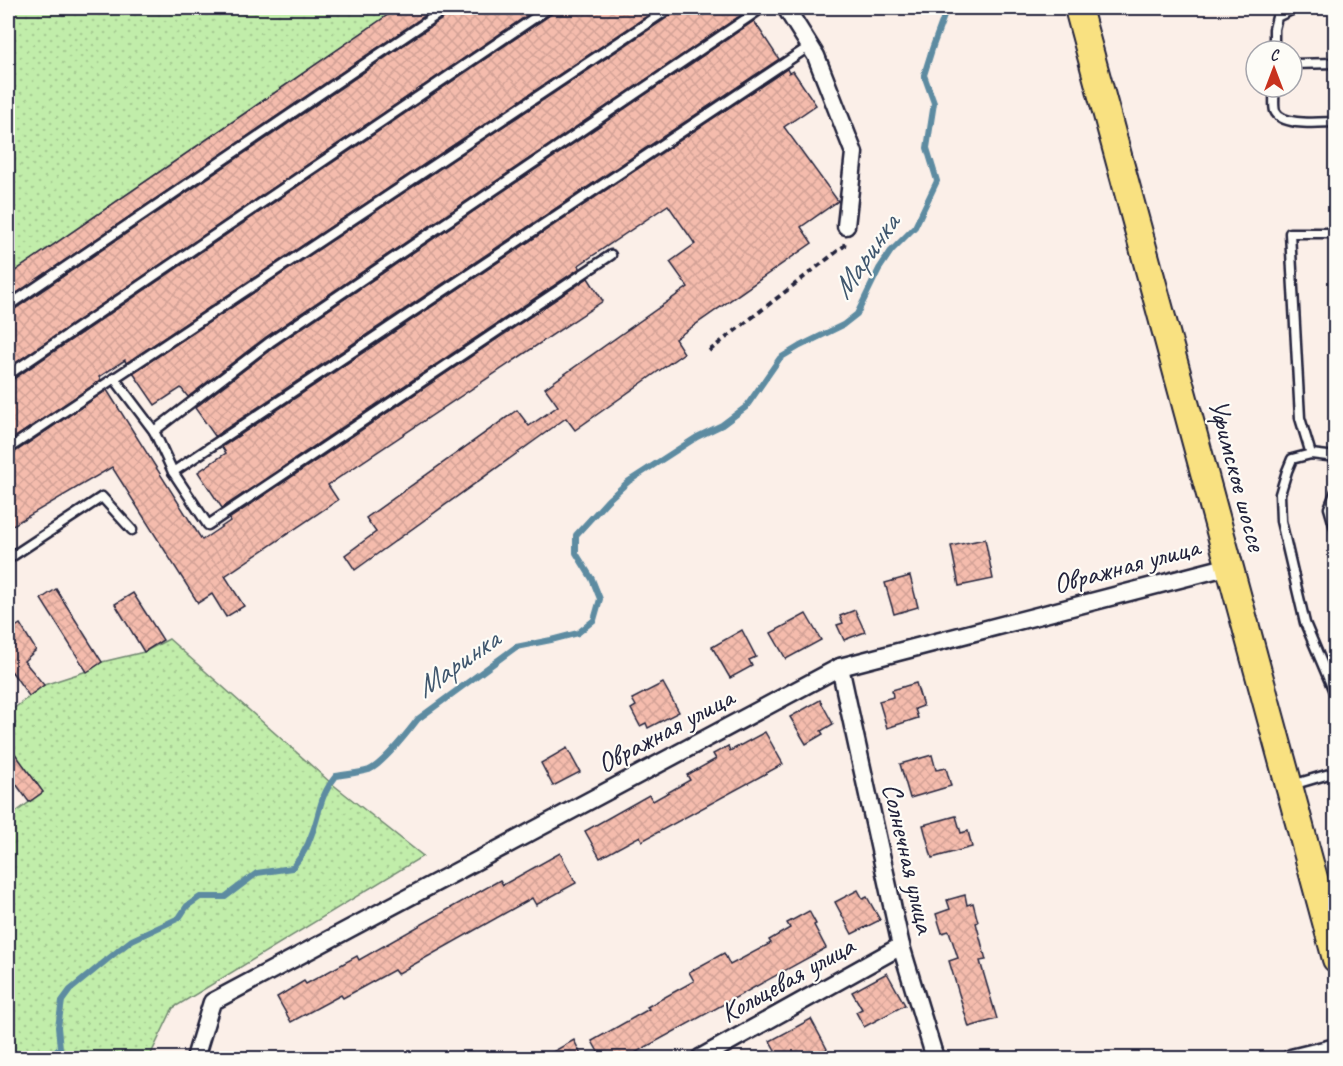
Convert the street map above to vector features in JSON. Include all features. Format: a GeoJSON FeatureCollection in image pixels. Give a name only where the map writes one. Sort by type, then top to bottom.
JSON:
{"type":"FeatureCollection","features":[{"type":"Feature","properties":{"kind":"main road","name":"Уфимское шоссе"},"geometry":{"type":"LineString","coordinates":[[1078,8],[1335,959]]}},
{"type":"Feature","properties":{"kind":"street"},"geometry":{"type":"LineString","coordinates":[[786,8],[816,56],[854,153],[846,226]]}},
{"type":"Feature","properties":{"kind":"street","name":"Овражная улица"},"geometry":{"type":"LineString","coordinates":[[195,1059],[212,1002],[840,667],[1230,566]]}},
{"type":"Feature","properties":{"kind":"street","name":"Солнечная улица"},"geometry":{"type":"LineString","coordinates":[[840,667],[901,946],[935,1059]]}},
{"type":"Feature","properties":{"kind":"street","name":"Кольцевая улица"},"geometry":{"type":"LineString","coordinates":[[700,1059],[901,946]]}},
{"type":"Feature","properties":{"kind":"street"},"geometry":{"type":"LineString","coordinates":[[1291,1059],[1335,1047]]}},
{"type":"Feature","properties":{"kind":"lane"},"geometry":{"type":"LineString","coordinates":[[8,306],[447,8]]}},
{"type":"Feature","properties":{"kind":"lane"},"geometry":{"type":"LineString","coordinates":[[8,375],[549,8]]}},
{"type":"Feature","properties":{"kind":"lane"},"geometry":{"type":"LineString","coordinates":[[8,449],[670,8]]}},
{"type":"Feature","properties":{"kind":"lane"},"geometry":{"type":"LineString","coordinates":[[154,431],[270,342],[762,8]]}},
{"type":"Feature","properties":{"kind":"lane"},"geometry":{"type":"LineString","coordinates":[[1274,39],[1277,16],[1296,8]]}},
{"type":"Feature","properties":{"kind":"lane"},"geometry":{"type":"LineString","coordinates":[[173,472],[810,46]]}},
{"type":"Feature","properties":{"kind":"lane"},"geometry":{"type":"LineString","coordinates":[[1304,64],[1335,63]]}},
{"type":"Feature","properties":{"kind":"lane"},"geometry":{"type":"LineString","coordinates":[[1275,99],[1275,110],[1280,118],[1291,122],[1335,122]]}},
{"type":"Feature","properties":{"kind":"lane"},"geometry":{"type":"LineString","coordinates":[[1311,454],[1300,418],[1290,233],[1335,233]]}},
{"type":"Feature","properties":{"kind":"lane"},"geometry":{"type":"LineString","coordinates":[[114,378],[154,431],[173,472],[208,525],[611,255]]}},
{"type":"Feature","properties":{"kind":"lane"},"geometry":{"type":"LineString","coordinates":[[1335,456],[1311,454],[1292,459],[1280,494],[1281,521],[1305,623],[1335,694],[1335,712]]}},
{"type":"Feature","properties":{"kind":"lane"},"geometry":{"type":"LineString","coordinates":[[1335,491],[1332,507],[1335,532]]}},
{"type":"Feature","properties":{"kind":"lane"},"geometry":{"type":"LineString","coordinates":[[8,559],[102,497],[132,530]]}},
{"type":"Feature","properties":{"kind":"lane"},"geometry":{"type":"LineString","coordinates":[[1289,786],[1335,772]]}},
{"type":"Feature","properties":{"kind":"path"},"geometry":{"type":"LineString","coordinates":[[709,351],[844,246],[846,226]]}},
{"type":"Feature","properties":{"kind":"green space"},"geometry":{"type":"Polygon","coordinates":[[[8,8],[398,8],[8,276],[8,8]]]}},
{"type":"Feature","properties":{"kind":"green space"},"geometry":{"type":"Polygon","coordinates":[[[169,639],[331,783],[423,856],[173,1008],[149,1058],[8,1058],[8,818],[43,792],[8,744],[8,713],[44,685],[90,670],[102,662],[144,652],[169,639]]]}},
{"type":"Feature","properties":{"kind":"building"},"geometry":{"type":"Polygon","coordinates":[[[398,8],[436,8],[8,299],[8,276],[398,8]]]}},
{"type":"Feature","properties":{"kind":"building"},"geometry":{"type":"Polygon","coordinates":[[[453,8],[538,8],[8,368],[8,312],[451,13],[453,8]]]}},
{"type":"Feature","properties":{"kind":"building"},"geometry":{"type":"Polygon","coordinates":[[[555,8],[659,8],[126,363],[125,360],[99,377],[101,380],[8,442],[8,381],[553,13],[555,8]]]}},
{"type":"Feature","properties":{"kind":"building"},"geometry":{"type":"Polygon","coordinates":[[[676,8],[744,8],[747,11],[266,337],[188,397],[181,388],[155,405],[133,373],[674,13],[676,8]]]}},
{"type":"Feature","properties":{"kind":"building"},"geometry":{"type":"Polygon","coordinates":[[[754,21],[779,59],[215,436],[195,408],[274,347],[754,21]]]}},
{"type":"Feature","properties":{"kind":"building"},"geometry":{"type":"Polygon","coordinates":[[[787,69],[789,73],[793,71],[816,105],[784,127],[838,201],[801,227],[812,243],[675,339],[684,353],[575,430],[566,418],[355,570],[345,555],[376,532],[366,518],[517,410],[529,426],[558,406],[545,388],[688,287],[670,262],[695,244],[668,205],[579,265],[580,268],[222,508],[198,472],[226,453],[222,447],[787,69]]]}},
{"type":"Feature","properties":{"kind":"building"},"geometry":{"type":"Polygon","coordinates":[[[588,278],[603,301],[328,485],[338,500],[225,576],[244,606],[226,617],[212,594],[198,603],[112,467],[8,528],[8,455],[107,390],[202,540],[230,521],[229,519],[588,278]]]}},
{"type":"Feature","properties":{"kind":"building"},"geometry":{"type":"Polygon","coordinates":[[[985,539],[993,579],[959,586],[951,546],[985,539]]]}},
{"type":"Feature","properties":{"kind":"building"},"geometry":{"type":"Polygon","coordinates":[[[910,576],[918,607],[894,614],[885,583],[910,576]]]}},
{"type":"Feature","properties":{"kind":"building"},"geometry":{"type":"Polygon","coordinates":[[[56,589],[102,662],[87,672],[41,599],[56,589]]]}},
{"type":"Feature","properties":{"kind":"building"},"geometry":{"type":"Polygon","coordinates":[[[133,593],[163,640],[144,652],[115,604],[133,593]]]}},
{"type":"Feature","properties":{"kind":"building"},"geometry":{"type":"Polygon","coordinates":[[[855,610],[865,632],[844,640],[837,625],[843,623],[840,616],[855,610]]]}},
{"type":"Feature","properties":{"kind":"building"},"geometry":{"type":"Polygon","coordinates":[[[806,614],[821,640],[786,659],[771,633],[806,614]]]}},
{"type":"Feature","properties":{"kind":"building"},"geometry":{"type":"Polygon","coordinates":[[[20,624],[36,650],[24,661],[44,685],[29,696],[12,672],[8,676],[8,632],[20,624]]]}},
{"type":"Feature","properties":{"kind":"building"},"geometry":{"type":"Polygon","coordinates":[[[742,630],[756,657],[749,660],[752,666],[730,678],[712,647],[742,630]]]}},
{"type":"Feature","properties":{"kind":"building"},"geometry":{"type":"Polygon","coordinates":[[[663,683],[679,712],[648,728],[646,723],[640,726],[631,709],[636,706],[632,699],[663,683]]]}},
{"type":"Feature","properties":{"kind":"building"},"geometry":{"type":"Polygon","coordinates":[[[916,683],[923,706],[915,709],[918,718],[887,728],[879,701],[893,697],[892,690],[916,683]]]}},
{"type":"Feature","properties":{"kind":"building"},"geometry":{"type":"Polygon","coordinates":[[[820,700],[833,724],[821,731],[823,734],[806,744],[790,717],[820,700]]]}},
{"type":"Feature","properties":{"kind":"building"},"geometry":{"type":"Polygon","coordinates":[[[765,732],[783,764],[642,841],[640,836],[600,858],[585,831],[649,795],[653,801],[690,780],[687,775],[716,759],[713,754],[728,746],[730,751],[765,732]]]}},
{"type":"Feature","properties":{"kind":"building"},"geometry":{"type":"Polygon","coordinates":[[[8,744],[43,792],[29,802],[8,773],[8,744]]]}},
{"type":"Feature","properties":{"kind":"building"},"geometry":{"type":"Polygon","coordinates":[[[567,748],[580,772],[553,786],[541,763],[567,748]]]}},
{"type":"Feature","properties":{"kind":"building"},"geometry":{"type":"Polygon","coordinates":[[[932,755],[936,770],[946,768],[951,786],[910,798],[900,764],[932,755]]]}},
{"type":"Feature","properties":{"kind":"building"},"geometry":{"type":"Polygon","coordinates":[[[956,816],[961,833],[968,831],[972,847],[932,858],[923,825],[956,816]]]}},
{"type":"Feature","properties":{"kind":"building"},"geometry":{"type":"Polygon","coordinates":[[[560,853],[576,883],[536,905],[532,898],[397,974],[394,970],[343,998],[341,995],[291,1022],[277,997],[304,981],[306,984],[357,956],[359,960],[500,880],[503,885],[560,853]]]}},
{"type":"Feature","properties":{"kind":"building"},"geometry":{"type":"Polygon","coordinates":[[[858,890],[863,899],[867,897],[880,920],[852,934],[835,902],[858,890]]]}},
{"type":"Feature","properties":{"kind":"building"},"geometry":{"type":"Polygon","coordinates":[[[965,895],[967,905],[973,903],[978,922],[976,923],[986,960],[980,961],[997,1019],[969,1027],[949,961],[958,958],[949,931],[942,933],[936,914],[950,909],[947,900],[965,895]]]}},
{"type":"Feature","properties":{"kind":"building"},"geometry":{"type":"Polygon","coordinates":[[[809,911],[826,948],[624,1059],[602,1059],[592,1041],[694,981],[689,972],[724,953],[730,965],[771,943],[769,940],[790,928],[787,923],[809,911]]]}},
{"type":"Feature","properties":{"kind":"building"},"geometry":{"type":"Polygon","coordinates":[[[887,973],[905,1005],[864,1027],[856,1012],[862,1009],[852,992],[887,973]]]}},
{"type":"Feature","properties":{"kind":"building"},"geometry":{"type":"Polygon","coordinates":[[[811,1019],[827,1049],[811,1059],[780,1059],[770,1041],[811,1019]]]}},
{"type":"Feature","properties":{"kind":"building"},"geometry":{"type":"Polygon","coordinates":[[[574,1040],[583,1059],[540,1059],[574,1040]]]}},
{"type":"Feature","properties":{"kind":"waterway","name":"Маринка"},"geometry":{"type":"LineString","coordinates":[[49,1058],[60,1048],[58,1027],[62,1001],[70,990],[119,950],[132,940],[179,918],[187,906],[200,897],[225,897],[257,873],[292,868],[307,845],[323,798],[336,776],[375,767],[418,719],[516,647],[578,633],[594,620],[600,599],[592,579],[576,553],[576,535],[629,481],[697,437],[722,425],[746,407],[780,358],[843,325],[857,314],[879,269],[891,251],[915,227],[937,181],[927,148],[934,103],[924,75],[947,8]]}}]}
